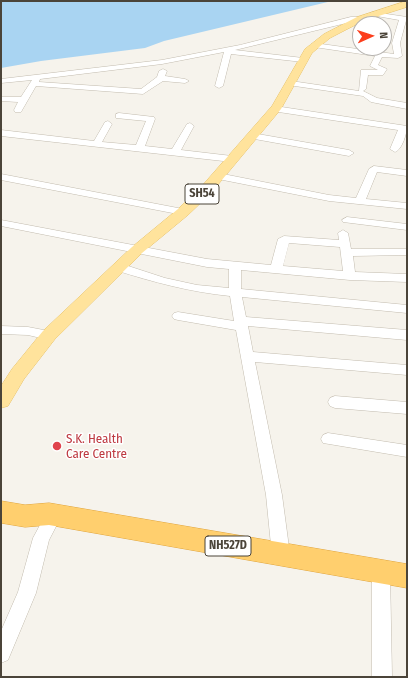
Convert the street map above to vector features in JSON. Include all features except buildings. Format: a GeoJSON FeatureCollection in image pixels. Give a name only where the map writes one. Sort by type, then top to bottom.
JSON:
{"type":"FeatureCollection","features":[{"type":"Feature","properties":{"kind":"highway","name":"NH527D"},"geometry":{"type":"LineString","coordinates":[[1,501],[29,506],[51,515]]}},
{"type":"Feature","properties":{"kind":"highway","name":"NH527D"},"geometry":{"type":"LineString","coordinates":[[1,512],[25,516],[51,515],[407,576]]}},
{"type":"Feature","properties":{"kind":"main road","name":"SH54"},"geometry":{"type":"LineString","coordinates":[[368,16],[407,4]]}},
{"type":"Feature","properties":{"kind":"main road","name":"SH54"},"geometry":{"type":"LineString","coordinates":[[1,401],[18,374],[49,335],[137,250],[183,212],[218,176],[275,109],[308,51],[314,45],[352,24]]}},
{"type":"Feature","properties":{"kind":"street"},"geometry":{"type":"LineString","coordinates":[[373,14],[405,19],[396,43],[398,56],[392,56]]}},
{"type":"Feature","properties":{"kind":"street"},"geometry":{"type":"LineString","coordinates":[[1,81],[36,80],[92,70],[167,62],[226,51],[352,19]]}},
{"type":"Feature","properties":{"kind":"street"},"geometry":{"type":"LineString","coordinates":[[314,45],[352,51]]}},
{"type":"Feature","properties":{"kind":"street"},"geometry":{"type":"LineString","coordinates":[[226,51],[303,60]]}},
{"type":"Feature","properties":{"kind":"street"},"geometry":{"type":"LineString","coordinates":[[219,86],[226,51]]}},
{"type":"Feature","properties":{"kind":"street"},"geometry":{"type":"LineString","coordinates":[[362,89],[364,72],[380,73],[383,69],[374,66],[379,56]]}},
{"type":"Feature","properties":{"kind":"street"},"geometry":{"type":"LineString","coordinates":[[36,80],[84,91],[143,92],[161,78],[167,62]]}},
{"type":"Feature","properties":{"kind":"street"},"geometry":{"type":"LineString","coordinates":[[84,91],[92,70]]}},
{"type":"Feature","properties":{"kind":"street"},"geometry":{"type":"LineString","coordinates":[[161,78],[185,81]]}},
{"type":"Feature","properties":{"kind":"street"},"geometry":{"type":"LineString","coordinates":[[18,110],[36,80]]}},
{"type":"Feature","properties":{"kind":"street"},"geometry":{"type":"LineString","coordinates":[[291,83],[365,94],[374,100],[407,106]]}},
{"type":"Feature","properties":{"kind":"street"},"geometry":{"type":"LineString","coordinates":[[1,99],[24,100]]}},
{"type":"Feature","properties":{"kind":"street"},"geometry":{"type":"LineString","coordinates":[[275,109],[405,129],[395,149]]}},
{"type":"Feature","properties":{"kind":"street"},"geometry":{"type":"LineString","coordinates":[[119,116],[151,119],[140,148]]}},
{"type":"Feature","properties":{"kind":"street"},"geometry":{"type":"LineString","coordinates":[[97,143],[108,124]]}},
{"type":"Feature","properties":{"kind":"street"},"geometry":{"type":"LineString","coordinates":[[175,152],[190,126]]}},
{"type":"Feature","properties":{"kind":"street"},"geometry":{"type":"LineString","coordinates":[[1,133],[232,159]]}},
{"type":"Feature","properties":{"kind":"street"},"geometry":{"type":"LineString","coordinates":[[252,136],[287,143],[349,152]]}},
{"type":"Feature","properties":{"kind":"street"},"geometry":{"type":"LineString","coordinates":[[360,201],[374,169],[407,173]]}},
{"type":"Feature","properties":{"kind":"street"},"geometry":{"type":"LineString","coordinates":[[218,176],[329,198],[404,206],[405,226],[347,220]]}},
{"type":"Feature","properties":{"kind":"street"},"geometry":{"type":"LineString","coordinates":[[1,177],[183,212]]}},
{"type":"Feature","properties":{"kind":"street"},"geometry":{"type":"LineString","coordinates":[[1,222],[192,261],[350,276],[407,278]]}},
{"type":"Feature","properties":{"kind":"street"},"geometry":{"type":"LineString","coordinates":[[276,269],[284,239],[345,243],[407,252]]}},
{"type":"Feature","properties":{"kind":"street"},"geometry":{"type":"LineString","coordinates":[[345,243],[350,276]]}},
{"type":"Feature","properties":{"kind":"street"},"geometry":{"type":"LineString","coordinates":[[235,266],[235,292],[249,357],[251,381],[274,495],[281,555]]}},
{"type":"Feature","properties":{"kind":"street"},"geometry":{"type":"LineString","coordinates":[[119,267],[178,285],[407,309]]}},
{"type":"Feature","properties":{"kind":"street"},"geometry":{"type":"LineString","coordinates":[[178,316],[241,324],[407,335]]}},
{"type":"Feature","properties":{"kind":"street"},"geometry":{"type":"LineString","coordinates":[[1,330],[28,331],[49,335]]}},
{"type":"Feature","properties":{"kind":"street"},"geometry":{"type":"LineString","coordinates":[[249,357],[407,370]]}},
{"type":"Feature","properties":{"kind":"street"},"geometry":{"type":"LineString","coordinates":[[335,402],[407,408]]}},
{"type":"Feature","properties":{"kind":"street"},"geometry":{"type":"LineString","coordinates":[[328,439],[407,451]]}},
{"type":"Feature","properties":{"kind":"street"},"geometry":{"type":"LineString","coordinates":[[1,653],[27,592],[36,563],[41,538],[51,515]]}},
{"type":"Feature","properties":{"kind":"street"},"geometry":{"type":"LineString","coordinates":[[381,572],[382,677]]}},
{"type":"Feature","properties":{"kind":"water"},"geometry":{"type":"Polygon","coordinates":[[[1,1],[332,1],[164,41],[145,48],[41,61],[1,68],[1,1]]]}},
{"type":"Feature","properties":{"kind":"place","name":"S.K. Health Care Centre"},"geometry":{"type":"Point","coordinates":[57,446]}}]}
